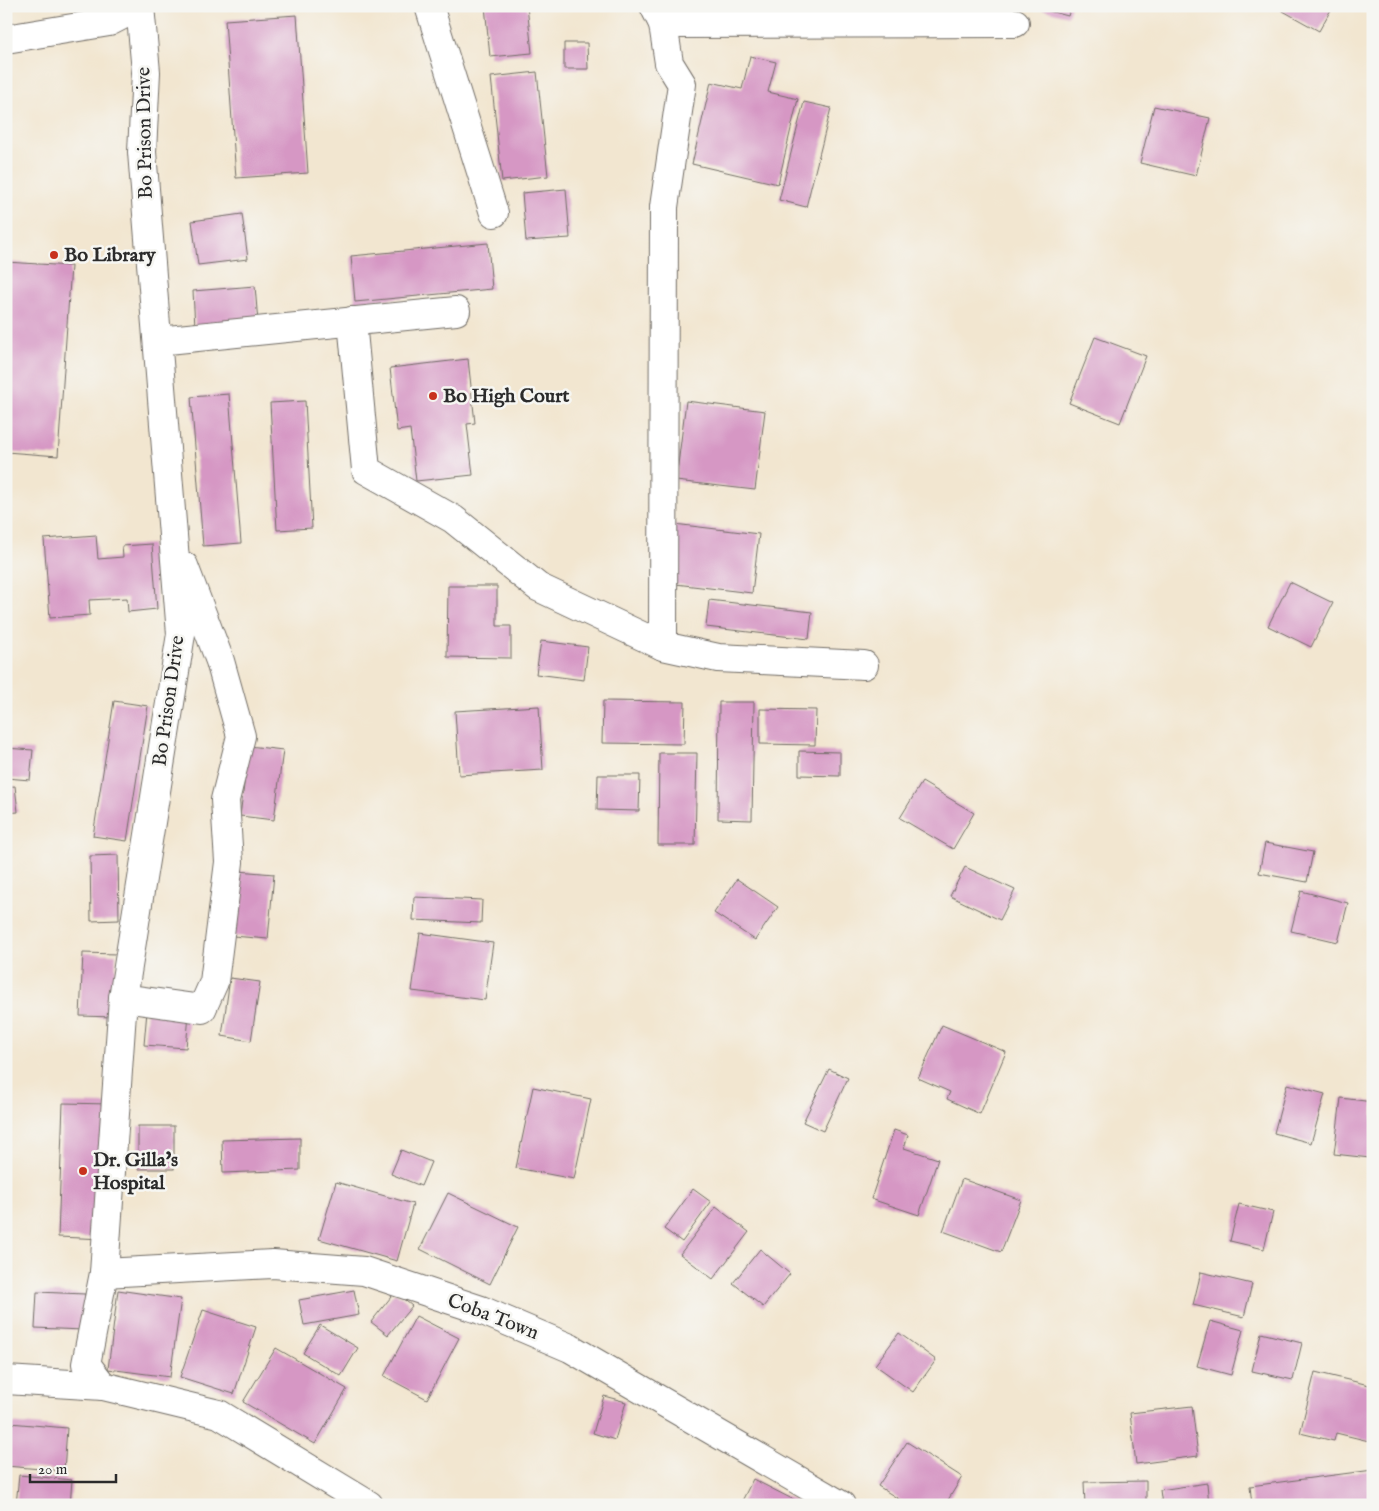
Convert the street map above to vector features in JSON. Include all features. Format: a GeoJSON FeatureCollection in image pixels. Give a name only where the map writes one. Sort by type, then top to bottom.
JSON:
{"type":"FeatureCollection","features":[{"type":"Feature","properties":{"kind":"street"},"geometry":{"type":"LineString","coordinates":[[6,39],[109,22],[140,6]]}},
{"type":"Feature","properties":{"kind":"street","name":"Bo Prison Drive"},"geometry":{"type":"LineString","coordinates":[[103,1386],[86,1364],[104,1273],[123,998],[181,634],[142,152],[146,72],[140,6]]}},
{"type":"Feature","properties":{"kind":"street"},"geometry":{"type":"LineString","coordinates":[[429,6],[494,213]]}},
{"type":"Feature","properties":{"kind":"street"},"geometry":{"type":"LineString","coordinates":[[663,646],[664,207],[682,84],[669,62],[659,15],[1015,22]]}},
{"type":"Feature","properties":{"kind":"street"},"geometry":{"type":"LineString","coordinates":[[158,341],[456,310]]}},
{"type":"Feature","properties":{"kind":"street"},"geometry":{"type":"LineString","coordinates":[[352,321],[366,470],[453,519],[538,587],[663,646],[718,658],[864,665]]}},
{"type":"Feature","properties":{"kind":"street"},"geometry":{"type":"LineString","coordinates":[[123,998],[202,1009],[214,982],[229,862],[225,800],[241,736],[220,661],[172,536]]}},
{"type":"Feature","properties":{"kind":"street","name":"Coba Town"},"geometry":{"type":"LineString","coordinates":[[104,1273],[273,1264],[364,1271],[481,1310],[570,1348],[841,1505]]}},
{"type":"Feature","properties":{"kind":"street"},"geometry":{"type":"LineString","coordinates":[[6,1380],[103,1386],[219,1414],[369,1505]]}},
{"type":"Feature","properties":{"kind":"building"},"geometry":{"type":"Polygon","coordinates":[[[485,6],[527,6],[532,53],[490,57],[485,6]]]}},
{"type":"Feature","properties":{"kind":"building"},"geometry":{"type":"Polygon","coordinates":[[[1030,6],[1071,6],[1068,16],[1030,6]]]}},
{"type":"Feature","properties":{"kind":"building"},"geometry":{"type":"Polygon","coordinates":[[[1274,6],[1333,6],[1319,31],[1274,6]]]}},
{"type":"Feature","properties":{"kind":"building"},"geometry":{"type":"Polygon","coordinates":[[[297,15],[308,173],[236,178],[225,20],[297,15]]]}},
{"type":"Feature","properties":{"kind":"building"},"geometry":{"type":"Polygon","coordinates":[[[564,43],[587,43],[588,69],[564,69],[564,43]]]}},
{"type":"Feature","properties":{"kind":"building"},"geometry":{"type":"Polygon","coordinates":[[[750,56],[776,62],[768,92],[798,99],[778,184],[692,164],[711,82],[742,89],[750,56]]]}},
{"type":"Feature","properties":{"kind":"building"},"geometry":{"type":"Polygon","coordinates":[[[537,72],[548,176],[502,181],[491,77],[537,72]]]}},
{"type":"Feature","properties":{"kind":"building"},"geometry":{"type":"Polygon","coordinates":[[[804,102],[831,108],[806,207],[779,200],[804,102]]]}},
{"type":"Feature","properties":{"kind":"building"},"geometry":{"type":"Polygon","coordinates":[[[1154,106],[1210,118],[1196,176],[1140,163],[1154,106]]]}},
{"type":"Feature","properties":{"kind":"building"},"geometry":{"type":"Polygon","coordinates":[[[566,189],[570,238],[526,241],[522,193],[566,189]]]}},
{"type":"Feature","properties":{"kind":"building"},"geometry":{"type":"Polygon","coordinates":[[[242,214],[248,259],[198,265],[192,221],[242,214]]]}},
{"type":"Feature","properties":{"kind":"building"},"geometry":{"type":"Polygon","coordinates":[[[488,243],[492,289],[355,302],[351,256],[488,243]]]}},
{"type":"Feature","properties":{"kind":"building"},"geometry":{"type":"Polygon","coordinates":[[[6,262],[71,266],[58,456],[6,452],[6,262]]]}},
{"type":"Feature","properties":{"kind":"building"},"geometry":{"type":"Polygon","coordinates":[[[255,286],[258,322],[195,327],[193,291],[255,286]]]}},
{"type":"Feature","properties":{"kind":"building"},"geometry":{"type":"Polygon","coordinates":[[[1095,337],[1146,356],[1120,423],[1069,403],[1095,337]]]}},
{"type":"Feature","properties":{"kind":"building","name":"Bo High Court"},"geometry":{"type":"Polygon","coordinates":[[[468,359],[475,423],[467,424],[473,475],[416,481],[410,429],[397,431],[390,368],[468,359]]]}},
{"type":"Feature","properties":{"kind":"building"},"geometry":{"type":"Polygon","coordinates":[[[229,394],[241,543],[203,546],[191,397],[229,394]]]}},
{"type":"Feature","properties":{"kind":"building"},"geometry":{"type":"Polygon","coordinates":[[[305,401],[312,528],[277,530],[270,403],[305,401]]]}},
{"type":"Feature","properties":{"kind":"building"},"geometry":{"type":"Polygon","coordinates":[[[686,401],[765,411],[755,490],[676,481],[686,401]]]}},
{"type":"Feature","properties":{"kind":"building"},"geometry":{"type":"Polygon","coordinates":[[[674,524],[759,534],[752,593],[667,583],[674,524]]]}},
{"type":"Feature","properties":{"kind":"building"},"geometry":{"type":"Polygon","coordinates":[[[96,535],[98,559],[123,557],[122,546],[152,544],[157,609],[128,612],[127,598],[89,600],[90,615],[50,618],[44,539],[96,535]]]}},
{"type":"Feature","properties":{"kind":"building"},"geometry":{"type":"Polygon","coordinates":[[[1290,582],[1333,603],[1311,647],[1268,626],[1290,582]]]}},
{"type":"Feature","properties":{"kind":"building"},"geometry":{"type":"Polygon","coordinates":[[[448,586],[497,586],[497,626],[511,626],[511,658],[447,657],[448,586]]]}},
{"type":"Feature","properties":{"kind":"building"},"geometry":{"type":"Polygon","coordinates":[[[709,600],[812,612],[809,639],[706,627],[709,600]]]}},
{"type":"Feature","properties":{"kind":"building"},"geometry":{"type":"Polygon","coordinates":[[[541,641],[588,647],[584,680],[536,674],[541,641]]]}},
{"type":"Feature","properties":{"kind":"building"},"geometry":{"type":"Polygon","coordinates":[[[114,701],[148,706],[127,841],[93,836],[114,701]]]}},
{"type":"Feature","properties":{"kind":"building"},"geometry":{"type":"Polygon","coordinates":[[[603,701],[685,702],[684,744],[602,743],[603,701]]]}},
{"type":"Feature","properties":{"kind":"building"},"geometry":{"type":"Polygon","coordinates":[[[719,702],[754,702],[752,820],[718,819],[719,702]]]}},
{"type":"Feature","properties":{"kind":"building"},"geometry":{"type":"Polygon","coordinates":[[[539,706],[543,770],[459,775],[455,711],[539,706]]]}},
{"type":"Feature","properties":{"kind":"building"},"geometry":{"type":"Polygon","coordinates":[[[760,709],[816,710],[815,745],[760,744],[760,709]]]}},
{"type":"Feature","properties":{"kind":"building"},"geometry":{"type":"Polygon","coordinates":[[[249,746],[283,750],[274,820],[240,816],[249,746]]]}},
{"type":"Feature","properties":{"kind":"building"},"geometry":{"type":"Polygon","coordinates":[[[6,748],[33,750],[30,780],[6,778],[6,748]]]}},
{"type":"Feature","properties":{"kind":"building"},"geometry":{"type":"Polygon","coordinates":[[[799,751],[840,752],[840,776],[799,775],[799,751]]]}},
{"type":"Feature","properties":{"kind":"building"},"geometry":{"type":"Polygon","coordinates":[[[659,753],[697,753],[695,845],[658,845],[659,753]]]}},
{"type":"Feature","properties":{"kind":"building"},"geometry":{"type":"Polygon","coordinates":[[[598,775],[640,775],[639,811],[597,810],[598,775]]]}},
{"type":"Feature","properties":{"kind":"building"},"geometry":{"type":"Polygon","coordinates":[[[922,782],[974,813],[953,849],[900,818],[922,782]]]}},
{"type":"Feature","properties":{"kind":"building"},"geometry":{"type":"Polygon","coordinates":[[[15,786],[18,812],[6,813],[6,787],[15,786]]]}},
{"type":"Feature","properties":{"kind":"building"},"geometry":{"type":"Polygon","coordinates":[[[1265,843],[1313,852],[1307,882],[1259,873],[1265,843]]]}},
{"type":"Feature","properties":{"kind":"building"},"geometry":{"type":"Polygon","coordinates":[[[118,855],[119,920],[91,921],[90,856],[118,855]]]}},
{"type":"Feature","properties":{"kind":"building"},"geometry":{"type":"Polygon","coordinates":[[[965,867],[1015,890],[1000,920],[950,896],[965,867]]]}},
{"type":"Feature","properties":{"kind":"building"},"geometry":{"type":"Polygon","coordinates":[[[238,871],[274,874],[268,939],[233,936],[238,871]]]}},
{"type":"Feature","properties":{"kind":"building"},"geometry":{"type":"Polygon","coordinates":[[[737,879],[778,907],[755,940],[714,913],[737,879]]]}},
{"type":"Feature","properties":{"kind":"building"},"geometry":{"type":"Polygon","coordinates":[[[1301,891],[1348,903],[1338,942],[1291,931],[1301,891]]]}},
{"type":"Feature","properties":{"kind":"building"},"geometry":{"type":"Polygon","coordinates":[[[414,897],[482,900],[481,923],[413,920],[414,897]]]}},
{"type":"Feature","properties":{"kind":"building"},"geometry":{"type":"Polygon","coordinates":[[[420,933],[493,943],[485,1000],[412,991],[420,933]]]}},
{"type":"Feature","properties":{"kind":"building"},"geometry":{"type":"Polygon","coordinates":[[[83,953],[116,954],[114,1017],[80,1016],[83,953]]]}},
{"type":"Feature","properties":{"kind":"building"},"geometry":{"type":"Polygon","coordinates":[[[230,978],[260,982],[251,1041],[222,1036],[230,978]]]}},
{"type":"Feature","properties":{"kind":"building"},"geometry":{"type":"Polygon","coordinates":[[[147,1011],[189,1015],[186,1048],[144,1045],[147,1011]]]}},
{"type":"Feature","properties":{"kind":"building"},"geometry":{"type":"Polygon","coordinates":[[[942,1025],[1006,1052],[980,1114],[947,1099],[950,1092],[918,1078],[942,1025]]]}},
{"type":"Feature","properties":{"kind":"building"},"geometry":{"type":"Polygon","coordinates":[[[829,1069],[848,1078],[823,1131],[803,1122],[829,1069]]]}},
{"type":"Feature","properties":{"kind":"building"},"geometry":{"type":"Polygon","coordinates":[[[1287,1084],[1325,1094],[1311,1143],[1274,1133],[1287,1084]]]}},
{"type":"Feature","properties":{"kind":"building"},"geometry":{"type":"Polygon","coordinates":[[[533,1087],[591,1099],[574,1179],[516,1168],[533,1087]]]}},
{"type":"Feature","properties":{"kind":"building"},"geometry":{"type":"Polygon","coordinates":[[[1341,1098],[1373,1102],[1373,1133],[1370,1158],[1334,1154],[1341,1098]]]}},
{"type":"Feature","properties":{"kind":"building","name":"Dr. Gilla's Hospital"},"geometry":{"type":"Polygon","coordinates":[[[63,1103],[109,1104],[104,1239],[58,1237],[63,1103]]]}},
{"type":"Feature","properties":{"kind":"building"},"geometry":{"type":"Polygon","coordinates":[[[138,1126],[174,1126],[174,1169],[138,1169],[138,1126]]]}},
{"type":"Feature","properties":{"kind":"building"},"geometry":{"type":"Polygon","coordinates":[[[894,1130],[908,1135],[904,1148],[938,1159],[919,1215],[871,1199],[894,1130]]]}},
{"type":"Feature","properties":{"kind":"building"},"geometry":{"type":"Polygon","coordinates":[[[300,1138],[300,1170],[223,1173],[222,1140],[300,1138]]]}},
{"type":"Feature","properties":{"kind":"building"},"geometry":{"type":"Polygon","coordinates":[[[401,1150],[431,1162],[421,1186],[391,1174],[401,1150]]]}},
{"type":"Feature","properties":{"kind":"building"},"geometry":{"type":"Polygon","coordinates":[[[962,1179],[1021,1200],[1001,1252],[943,1231],[962,1179]]]}},
{"type":"Feature","properties":{"kind":"building"},"geometry":{"type":"Polygon","coordinates":[[[336,1182],[413,1204],[397,1261],[319,1239],[336,1182]]]}},
{"type":"Feature","properties":{"kind":"building"},"geometry":{"type":"Polygon","coordinates":[[[693,1189],[711,1202],[682,1242],[664,1229],[693,1189]]]}},
{"type":"Feature","properties":{"kind":"building"},"geometry":{"type":"Polygon","coordinates":[[[448,1193],[518,1227],[490,1284],[420,1249],[448,1193]]]}},
{"type":"Feature","properties":{"kind":"building"},"geometry":{"type":"Polygon","coordinates":[[[1239,1204],[1273,1212],[1264,1249],[1230,1241],[1239,1204]]]}},
{"type":"Feature","properties":{"kind":"building"},"geometry":{"type":"Polygon","coordinates":[[[716,1207],[749,1232],[713,1279],[680,1254],[716,1207]]]}},
{"type":"Feature","properties":{"kind":"building"},"geometry":{"type":"Polygon","coordinates":[[[760,1249],[790,1274],[763,1307],[733,1283],[760,1249]]]}},
{"type":"Feature","properties":{"kind":"building"},"geometry":{"type":"Polygon","coordinates":[[[1201,1272],[1252,1284],[1244,1317],[1193,1305],[1201,1272]]]}},
{"type":"Feature","properties":{"kind":"building"},"geometry":{"type":"Polygon","coordinates":[[[118,1290],[181,1299],[170,1377],[108,1369],[118,1290]]]}},
{"type":"Feature","properties":{"kind":"building"},"geometry":{"type":"Polygon","coordinates":[[[354,1290],[359,1315],[304,1325],[299,1300],[354,1290]]]}},
{"type":"Feature","properties":{"kind":"building"},"geometry":{"type":"Polygon","coordinates":[[[37,1292],[85,1294],[83,1330],[35,1328],[37,1292]]]}},
{"type":"Feature","properties":{"kind":"building"},"geometry":{"type":"Polygon","coordinates":[[[395,1292],[412,1306],[388,1335],[371,1322],[395,1292]]]}},
{"type":"Feature","properties":{"kind":"building"},"geometry":{"type":"Polygon","coordinates":[[[203,1310],[256,1327],[234,1394],[180,1377],[203,1310]]]}},
{"type":"Feature","properties":{"kind":"building"},"geometry":{"type":"Polygon","coordinates":[[[416,1316],[459,1338],[427,1399],[384,1376],[416,1316]]]}},
{"type":"Feature","properties":{"kind":"building"},"geometry":{"type":"Polygon","coordinates":[[[1210,1321],[1243,1330],[1231,1375],[1197,1366],[1210,1321]]]}},
{"type":"Feature","properties":{"kind":"building"},"geometry":{"type":"Polygon","coordinates":[[[320,1325],[358,1348],[341,1376],[303,1353],[320,1325]]]}},
{"type":"Feature","properties":{"kind":"building"},"geometry":{"type":"Polygon","coordinates":[[[899,1333],[936,1360],[913,1392],[875,1365],[899,1333]]]}},
{"type":"Feature","properties":{"kind":"building"},"geometry":{"type":"Polygon","coordinates":[[[1261,1333],[1302,1343],[1293,1380],[1252,1371],[1261,1333]]]}},
{"type":"Feature","properties":{"kind":"building"},"geometry":{"type":"Polygon","coordinates":[[[276,1348],[347,1389],[315,1444],[243,1402],[276,1348]]]}},
{"type":"Feature","properties":{"kind":"building"},"geometry":{"type":"Polygon","coordinates":[[[1315,1372],[1373,1386],[1373,1442],[1336,1433],[1334,1441],[1300,1433],[1315,1372]]]}},
{"type":"Feature","properties":{"kind":"building"},"geometry":{"type":"Polygon","coordinates":[[[604,1396],[626,1402],[615,1440],[593,1433],[604,1396]]]}},
{"type":"Feature","properties":{"kind":"building"},"geometry":{"type":"Polygon","coordinates":[[[1192,1406],[1198,1456],[1136,1464],[1130,1413],[1192,1406]]]}},
{"type":"Feature","properties":{"kind":"building"},"geometry":{"type":"Polygon","coordinates":[[[10,1423],[67,1428],[64,1471],[6,1466],[10,1423]]]}},
{"type":"Feature","properties":{"kind":"building"},"geometry":{"type":"Polygon","coordinates":[[[907,1442],[962,1477],[945,1505],[908,1505],[878,1486],[907,1442]]]}},
{"type":"Feature","properties":{"kind":"building"},"geometry":{"type":"Polygon","coordinates":[[[1373,1470],[1373,1505],[1252,1505],[1250,1486],[1373,1470]]]}},
{"type":"Feature","properties":{"kind":"building"},"geometry":{"type":"Polygon","coordinates":[[[19,1475],[72,1480],[70,1505],[16,1505],[19,1475]]]}},
{"type":"Feature","properties":{"kind":"building"},"geometry":{"type":"Polygon","coordinates":[[[753,1479],[804,1505],[740,1505],[753,1479]]]}},
{"type":"Feature","properties":{"kind":"building"},"geometry":{"type":"Polygon","coordinates":[[[1146,1481],[1146,1505],[1085,1505],[1084,1482],[1146,1481]]]}},
{"type":"Feature","properties":{"kind":"building"},"geometry":{"type":"Polygon","coordinates":[[[1207,1483],[1209,1505],[1162,1505],[1160,1490],[1207,1483]]]}},
{"type":"Feature","properties":{"kind":"place","name":"Bo Library"},"geometry":{"type":"Point","coordinates":[54,255]}},
{"type":"Feature","properties":{"kind":"place","name":"Bo High Court"},"geometry":{"type":"Point","coordinates":[433,396]}},
{"type":"Feature","properties":{"kind":"place","name":"Dr. Gilla's Hospital"},"geometry":{"type":"Point","coordinates":[83,1171]}}]}
